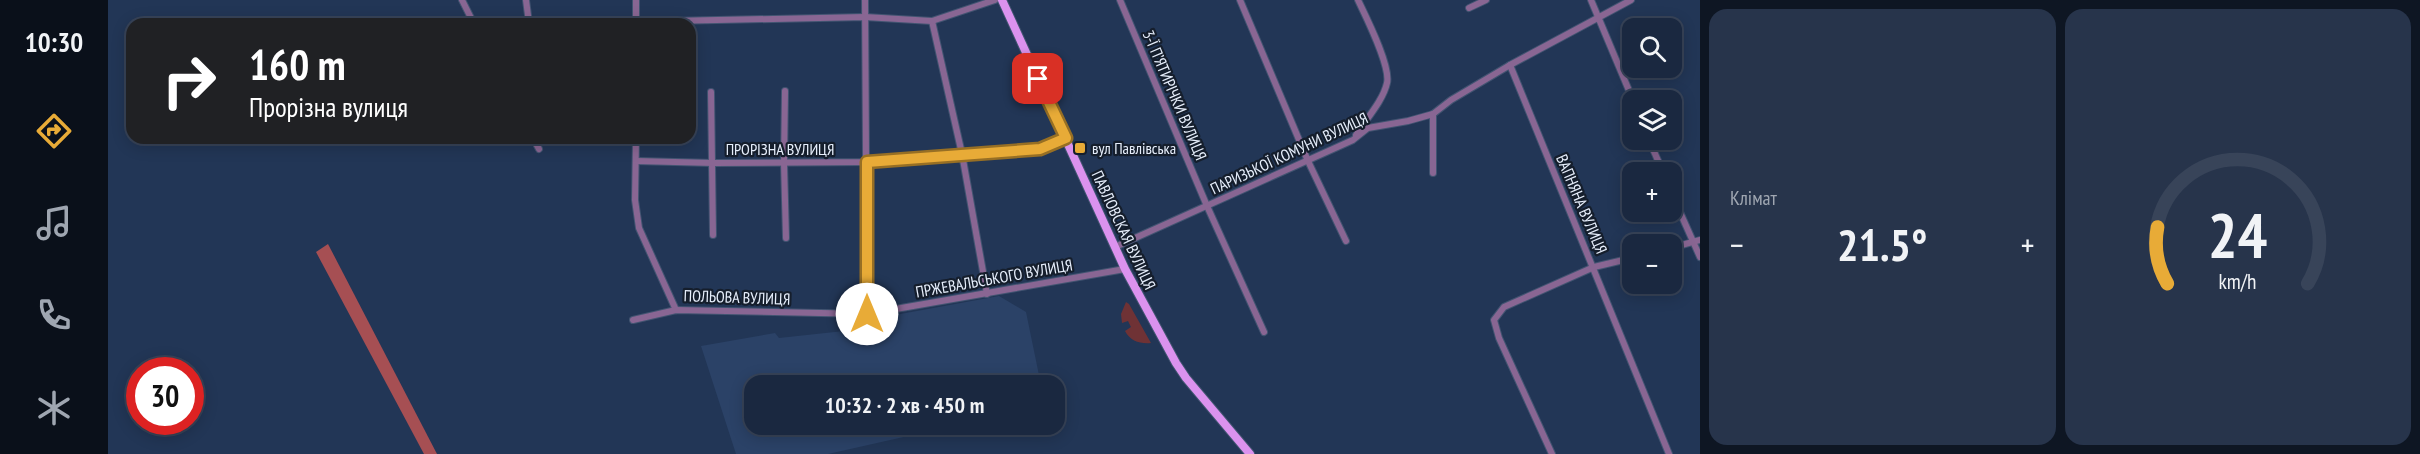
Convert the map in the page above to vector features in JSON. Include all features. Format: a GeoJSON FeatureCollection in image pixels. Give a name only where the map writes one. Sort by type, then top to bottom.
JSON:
{"type":"FeatureCollection","features":[{"type":"Feature","properties":{"kind":"main road","name":"ПАВЛОВСКАЯ ВУЛИЦЯ"},"geometry":{"type":"LineString","coordinates":[[1002,0],[1125,269],[1180,371],[1250,454]]}},
{"type":"Feature","properties":{"kind":"street"},"geometry":{"type":"LineString","coordinates":[[462,0],[471,18]]}},
{"type":"Feature","properties":{"kind":"street"},"geometry":{"type":"LineString","coordinates":[[526,0],[528,18]]}},
{"type":"Feature","properties":{"kind":"street"},"geometry":{"type":"LineString","coordinates":[[636,0],[636,18]]}},
{"type":"Feature","properties":{"kind":"street"},"geometry":{"type":"LineString","coordinates":[[865,0],[867,314]]}},
{"type":"Feature","properties":{"kind":"street"},"geometry":{"type":"LineString","coordinates":[[696,21],[865,17],[932,21],[995,0]]}},
{"type":"Feature","properties":{"kind":"street","name":"3-Ї П’ЯТИРІЧКИ ВУЛИЦЯ"},"geometry":{"type":"LineString","coordinates":[[1120,0],[1207,206],[1264,332]]}},
{"type":"Feature","properties":{"kind":"street"},"geometry":{"type":"LineString","coordinates":[[1240,0],[1308,160],[1346,241]]}},
{"type":"Feature","properties":{"kind":"street"},"geometry":{"type":"LineString","coordinates":[[1353,140],[1384,92],[1388,80],[1382,54],[1358,0]]}},
{"type":"Feature","properties":{"kind":"street"},"geometry":{"type":"LineString","coordinates":[[1469,8],[1486,0]]}},
{"type":"Feature","properties":{"kind":"street"},"geometry":{"type":"LineString","coordinates":[[1591,0],[1629,90]]}},
{"type":"Feature","properties":{"kind":"street","name":"ПАРИЗЬКОЇ КОМУНИ ВУЛИЦЯ"},"geometry":{"type":"LineString","coordinates":[[1115,247],[1353,140],[1368,128],[1433,114],[1451,100],[1510,65],[1631,0]]}},
{"type":"Feature","properties":{"kind":"street"},"geometry":{"type":"LineString","coordinates":[[932,21],[962,154],[987,294]]}},
{"type":"Feature","properties":{"kind":"street","name":"ВАПНЯНА ВУЛИЦЯ"},"geometry":{"type":"LineString","coordinates":[[1510,65],[1670,454]]}},
{"type":"Feature","properties":{"kind":"street"},"geometry":{"type":"LineString","coordinates":[[785,91],[786,238]]}},
{"type":"Feature","properties":{"kind":"street"},"geometry":{"type":"LineString","coordinates":[[711,92],[714,163],[713,235]]}},
{"type":"Feature","properties":{"kind":"street"},"geometry":{"type":"LineString","coordinates":[[1433,114],[1433,173]]}},
{"type":"Feature","properties":{"kind":"street","name":"ПРОРІЗНА ВУЛИЦЯ"},"geometry":{"type":"LineString","coordinates":[[636,161],[867,162],[1040,149],[1066,138]]}},
{"type":"Feature","properties":{"kind":"street"},"geometry":{"type":"LineString","coordinates":[[536,144],[539,149]]}},
{"type":"Feature","properties":{"kind":"street","name":"ПОЛЬОВА ВУЛИЦЯ"},"geometry":{"type":"LineString","coordinates":[[636,144],[634,200],[639,228],[676,310],[867,314]]}},
{"type":"Feature","properties":{"kind":"street"},"geometry":{"type":"LineString","coordinates":[[1682,213],[1697,241],[1700,257]]}},
{"type":"Feature","properties":{"kind":"street"},"geometry":{"type":"LineString","coordinates":[[1682,245],[1697,241]]}},
{"type":"Feature","properties":{"kind":"street"},"geometry":{"type":"LineString","coordinates":[[1552,454],[1499,338],[1494,320],[1504,307],[1594,267],[1622,260]]}},
{"type":"Feature","properties":{"kind":"street","name":"ПРЖЕВАЛЬСЬКОГО ВУЛИЦЯ"},"geometry":{"type":"LineString","coordinates":[[867,314],[1125,269]]}},
{"type":"Feature","properties":{"kind":"street"},"geometry":{"type":"LineString","coordinates":[[633,320],[676,310]]}},
{"type":"Feature","properties":{"kind":"shaded area"},"geometry":{"type":"Polygon","coordinates":[[[328,244],[437,454],[424,454],[316,252],[328,244]]]}},
{"type":"Feature","properties":{"kind":"shaded area"},"geometry":{"type":"Polygon","coordinates":[[[999,296],[1026,312],[1039,375],[744,375],[744,435],[913,435],[828,454],[736,454],[701,346],[775,333],[779,338],[895,323],[895,315],[999,296]]]}},
{"type":"Feature","properties":{"kind":"shaded area"},"geometry":{"type":"Polygon","coordinates":[[[1126,302],[1151,343],[1136,341],[1125,331],[1131,327],[1128,321],[1122,323],[1121,314],[1126,302]]]}},
{"type":"Feature","properties":{"kind":"place","name":"вул Павлівська"},"geometry":{"type":"Point","coordinates":[1080,148]}},
{"type":"Feature","properties":{"kind":"route"},"geometry":{"type":"LineString","coordinates":[[867,314],[867,162],[1040,149],[1066,138],[1038,79]]}}]}
